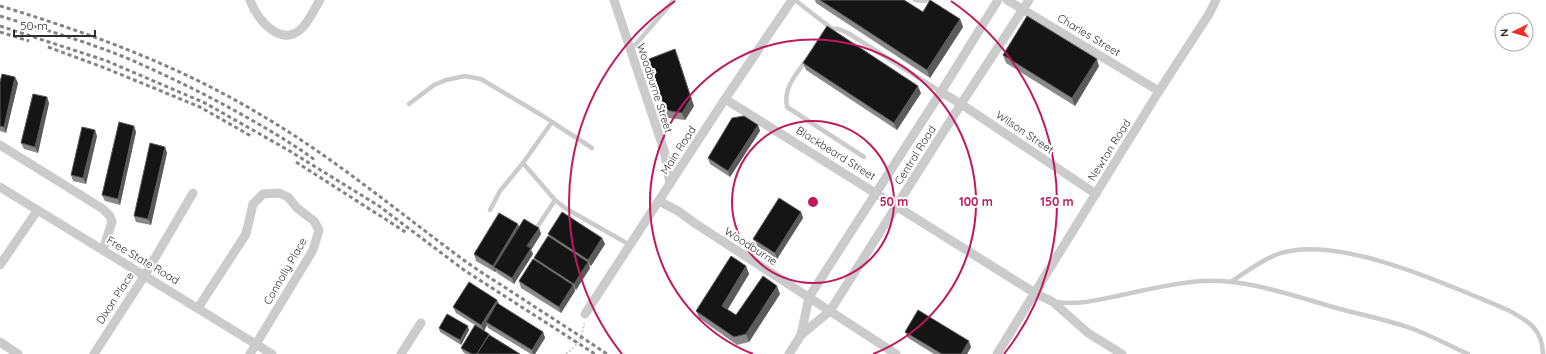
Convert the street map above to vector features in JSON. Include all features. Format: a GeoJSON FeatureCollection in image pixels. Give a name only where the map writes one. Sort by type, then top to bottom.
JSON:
{"type":"FeatureCollection","features":[{"type":"Feature","properties":{"kind":"street"},"geometry":{"type":"LineString","coordinates":[[250,0],[263,24],[279,35],[291,35],[305,25],[320,0]]}},
{"type":"Feature","properties":{"kind":"street","name":"Woodburne Street"},"geometry":{"type":"LineString","coordinates":[[614,0],[664,150],[670,184]]}},
{"type":"Feature","properties":{"kind":"street","name":"Main Road"},"geometry":{"type":"LineString","coordinates":[[585,314],[725,99],[793,0]]}},
{"type":"Feature","properties":{"kind":"street","name":"Central Road"},"geometry":{"type":"LineString","coordinates":[[801,335],[809,297],[941,92],[998,0]]}},
{"type":"Feature","properties":{"kind":"street","name":"Charles Street"},"geometry":{"type":"LineString","coordinates":[[1007,0],[1159,91]]}},
{"type":"Feature","properties":{"kind":"street","name":"Central Road"},"geometry":{"type":"LineString","coordinates":[[789,354],[801,335],[830,311],[961,104],[1029,0]]}},
{"type":"Feature","properties":{"kind":"street","name":"Newton Road"},"geometry":{"type":"LineString","coordinates":[[997,354],[1159,91],[1209,14],[1216,0]]}},
{"type":"Feature","properties":{"kind":"street","name":"Wilson Street"},"geometry":{"type":"LineString","coordinates":[[941,92],[1096,194]]}},
{"type":"Feature","properties":{"kind":"street","name":"Blackbeard Street"},"geometry":{"type":"LineString","coordinates":[[725,99],[876,192],[1035,293],[1053,302],[1088,333],[1122,354]]}},
{"type":"Feature","properties":{"kind":"street"},"geometry":{"type":"LineString","coordinates":[[0,145],[103,209],[110,216],[112,222],[103,250]]}},
{"type":"Feature","properties":{"kind":"street","name":"Free State Road"},"geometry":{"type":"LineString","coordinates":[[0,187],[272,354]]}},
{"type":"Feature","properties":{"kind":"street","name":"Connolly Place"},"geometry":{"type":"LineString","coordinates":[[198,308],[246,234],[253,204],[258,197],[271,192],[279,193],[288,197],[297,208],[314,221],[319,230],[318,236],[313,250],[250,354]]}},
{"type":"Feature","properties":{"kind":"street","name":"Dixon Place"},"geometry":{"type":"LineString","coordinates":[[94,354],[145,275],[193,193]]}},
{"type":"Feature","properties":{"kind":"street","name":"Woodburne"},"geometry":{"type":"LineString","coordinates":[[659,201],[678,211],[830,311]]}},
{"type":"Feature","properties":{"kind":"street"},"geometry":{"type":"LineString","coordinates":[[0,265],[37,211]]}},
{"type":"Feature","properties":{"kind":"street"},"geometry":{"type":"LineString","coordinates":[[830,311],[896,354]]}},
{"type":"Feature","properties":{"kind":"street"},"geometry":{"type":"LineString","coordinates":[[401,354],[421,323]]}},
{"type":"Feature","properties":{"kind":"street"},"geometry":{"type":"LineString","coordinates":[[0,342],[18,354]]}},
{"type":"Feature","properties":{"kind":"lane"},"geometry":{"type":"LineString","coordinates":[[630,51],[674,0]]}},
{"type":"Feature","properties":{"kind":"lane"},"geometry":{"type":"LineString","coordinates":[[793,0],[831,28],[839,29],[848,33],[941,92]]}},
{"type":"Feature","properties":{"kind":"lane"},"geometry":{"type":"LineString","coordinates":[[916,0],[927,0]]}},
{"type":"Feature","properties":{"kind":"lane"},"geometry":{"type":"LineString","coordinates":[[823,34],[831,28]]}},
{"type":"Feature","properties":{"kind":"lane"},"geometry":{"type":"LineString","coordinates":[[811,52],[786,90],[785,99],[787,108],[864,157]]}},
{"type":"Feature","properties":{"kind":"lane"},"geometry":{"type":"LineString","coordinates":[[409,104],[434,85],[446,80],[465,76],[481,79],[592,148]]}},
{"type":"Feature","properties":{"kind":"lane"},"geometry":{"type":"LineString","coordinates":[[490,210],[500,191],[523,163],[552,122]]}},
{"type":"Feature","properties":{"kind":"lane"},"geometry":{"type":"LineString","coordinates":[[523,163],[555,200],[565,208],[630,245]]}},
{"type":"Feature","properties":{"kind":"lane"},"geometry":{"type":"LineString","coordinates":[[538,226],[555,200]]}},
{"type":"Feature","properties":{"kind":"lane"},"geometry":{"type":"LineString","coordinates":[[1231,282],[1262,261],[1287,252],[1320,250],[1363,256],[1386,262],[1508,310],[1534,327],[1542,344],[1543,354]]}},
{"type":"Feature","properties":{"kind":"lane"},"geometry":{"type":"LineString","coordinates":[[1053,302],[1066,304],[1085,303],[1181,283],[1202,281],[1231,282],[1259,286],[1296,295],[1394,323],[1416,330],[1468,354]]}},
{"type":"Feature","properties":{"kind":"path"},"geometry":{"type":"LineString","coordinates":[[566,354],[579,343],[582,338],[585,314]]}},
{"type":"Feature","properties":{"kind":"building"},"geometry":{"type":"Polygon","coordinates":[[[820,0],[904,0],[923,12],[930,0],[960,19],[927,70],[820,0]]]}},
{"type":"Feature","properties":{"kind":"building"},"geometry":{"type":"Polygon","coordinates":[[[1027,16],[1097,59],[1072,98],[1003,55],[1027,16]]]}},
{"type":"Feature","properties":{"kind":"building"},"geometry":{"type":"Polygon","coordinates":[[[827,26],[918,86],[894,123],[803,63],[827,26]]]}},
{"type":"Feature","properties":{"kind":"building"},"geometry":{"type":"Polygon","coordinates":[[[675,49],[691,98],[682,113],[665,110],[649,59],[675,49]]]}},
{"type":"Feature","properties":{"kind":"building"},"geometry":{"type":"Polygon","coordinates":[[[2,74],[15,77],[4,127],[0,126],[0,82],[2,74]]]}},
{"type":"Feature","properties":{"kind":"building"},"geometry":{"type":"Polygon","coordinates":[[[33,94],[47,97],[35,147],[21,143],[33,94]]]}},
{"type":"Feature","properties":{"kind":"building"},"geometry":{"type":"Polygon","coordinates":[[[744,116],[758,125],[728,171],[708,158],[732,118],[744,116]]]}},
{"type":"Feature","properties":{"kind":"building"},"geometry":{"type":"Polygon","coordinates":[[[119,122],[134,126],[118,199],[102,195],[119,122]]]}},
{"type":"Feature","properties":{"kind":"building"},"geometry":{"type":"Polygon","coordinates":[[[82,127],[95,130],[83,178],[71,175],[82,127]]]}},
{"type":"Feature","properties":{"kind":"building"},"geometry":{"type":"Polygon","coordinates":[[[150,143],[165,147],[148,219],[134,216],[150,143]]]}},
{"type":"Feature","properties":{"kind":"building"},"geometry":{"type":"Polygon","coordinates":[[[779,198],[801,212],[775,253],[753,239],[779,198]]]}},
{"type":"Feature","properties":{"kind":"building"},"geometry":{"type":"Polygon","coordinates":[[[562,212],[602,238],[588,260],[548,234],[562,212]]]}},
{"type":"Feature","properties":{"kind":"building"},"geometry":{"type":"Polygon","coordinates":[[[499,213],[518,224],[493,266],[474,254],[499,213]]]}},
{"type":"Feature","properties":{"kind":"building"},"geometry":{"type":"Polygon","coordinates":[[[524,219],[539,228],[527,246],[531,248],[512,278],[494,267],[524,219]]]}},
{"type":"Feature","properties":{"kind":"building"},"geometry":{"type":"Polygon","coordinates":[[[548,236],[588,262],[574,284],[534,258],[548,236]]]}},
{"type":"Feature","properties":{"kind":"building"},"geometry":{"type":"Polygon","coordinates":[[[731,256],[746,266],[722,306],[736,315],[763,276],[777,286],[746,334],[734,337],[696,311],[731,256]]]}},
{"type":"Feature","properties":{"kind":"building"},"geometry":{"type":"Polygon","coordinates":[[[533,259],[573,285],[559,307],[519,281],[533,259]]]}},
{"type":"Feature","properties":{"kind":"building"},"geometry":{"type":"Polygon","coordinates":[[[469,282],[497,300],[481,325],[453,307],[469,282]]]}},
{"type":"Feature","properties":{"kind":"building"},"geometry":{"type":"Polygon","coordinates":[[[497,303],[543,332],[532,350],[486,322],[497,303]]]}},
{"type":"Feature","properties":{"kind":"building"},"geometry":{"type":"Polygon","coordinates":[[[918,310],[969,341],[961,354],[942,354],[905,332],[918,310]]]}},
{"type":"Feature","properties":{"kind":"building"},"geometry":{"type":"Polygon","coordinates":[[[447,314],[468,326],[460,340],[439,328],[447,314]]]}},
{"type":"Feature","properties":{"kind":"building"},"geometry":{"type":"Polygon","coordinates":[[[475,325],[489,334],[477,354],[472,354],[461,348],[475,325]]]}},
{"type":"Feature","properties":{"kind":"building"},"geometry":{"type":"Polygon","coordinates":[[[489,335],[520,354],[477,354],[489,335]]]}},
{"type":"Feature","properties":{"kind":"railway"},"geometry":{"type":"LineString","coordinates":[[0,6],[34,16],[134,52],[167,66],[230,97],[314,148],[471,265],[607,354]]}},
{"type":"Feature","properties":{"kind":"railway"},"geometry":{"type":"LineString","coordinates":[[0,16],[86,43],[150,68],[234,110],[282,138],[315,160]]}},
{"type":"Feature","properties":{"kind":"railway"},"geometry":{"type":"LineString","coordinates":[[0,26],[107,61],[205,103],[288,150],[379,206],[464,270],[595,354]]}},
{"type":"Feature","properties":{"kind":"railway"},"geometry":{"type":"LineString","coordinates":[[0,32],[29,41]]}},
{"type":"Feature","properties":{"kind":"railway"},"geometry":{"type":"LineString","coordinates":[[48,47],[105,68],[200,107],[251,136]]}},
{"type":"Feature","properties":{"kind":"railway"},"geometry":{"type":"LineString","coordinates":[[296,162],[407,233]]}}]}
